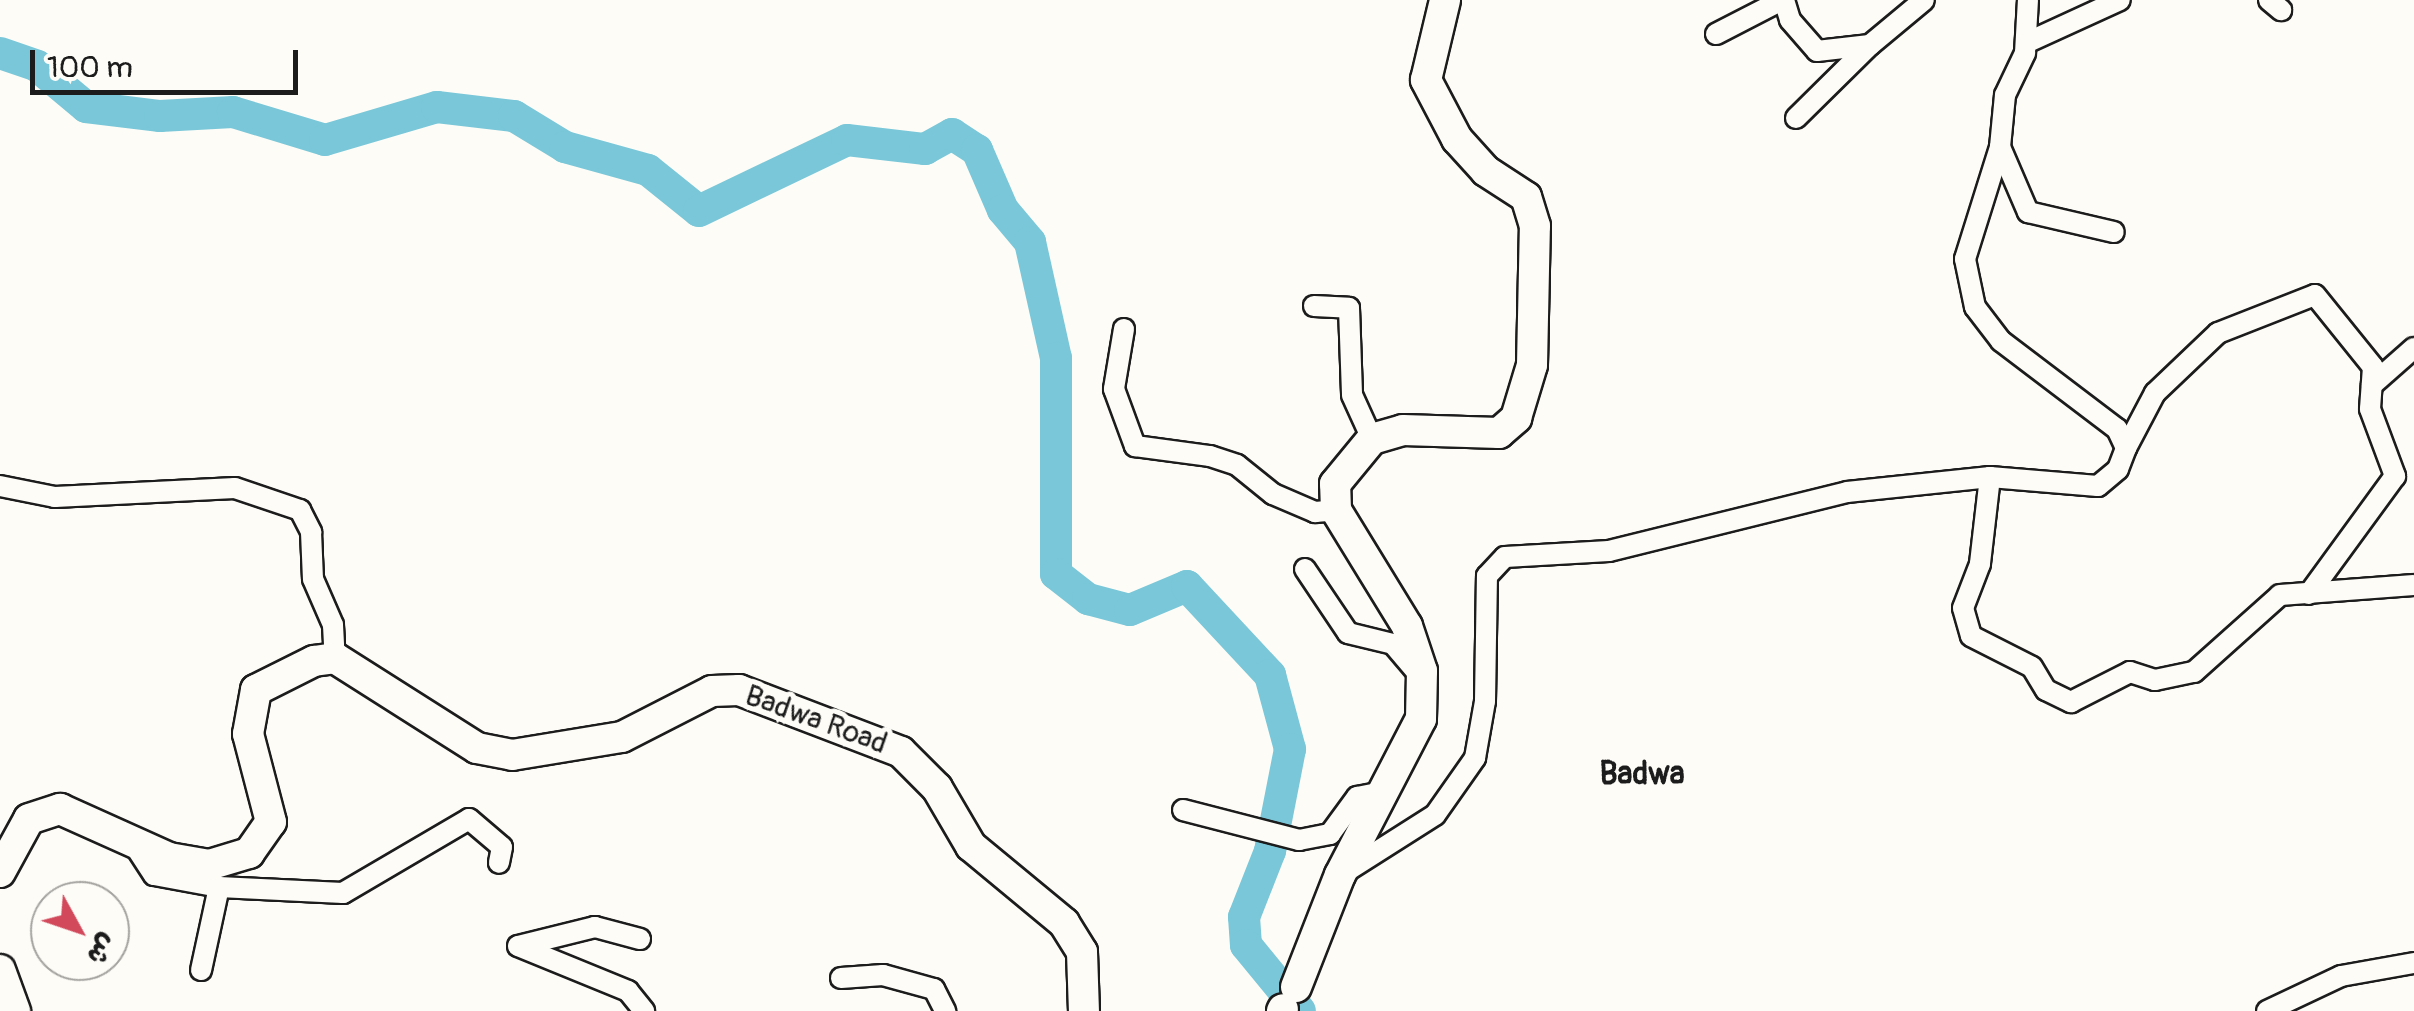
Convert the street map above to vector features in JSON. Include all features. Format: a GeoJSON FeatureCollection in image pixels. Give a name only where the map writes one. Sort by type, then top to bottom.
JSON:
{"type":"FeatureCollection","features":[{"type":"Feature","properties":{"kind":"street"},"geometry":{"type":"LineString","coordinates":[[1287,1002],[1340,875],[1388,791],[1421,719],[1422,678],[1407,626],[1336,510],[1334,484],[1372,439],[1403,430],[1499,433],[1516,418],[1532,365],[1535,226],[1526,197],[1486,171],[1458,139],[1426,80],[1444,0]]}},
{"type":"Feature","properties":{"kind":"street"},"geometry":{"type":"LineString","coordinates":[[1716,34],[1783,0],[1817,51],[1870,45]]}},
{"type":"Feature","properties":{"kind":"street"},"geometry":{"type":"LineString","coordinates":[[1796,118],[1870,45],[1924,0]]}},
{"type":"Feature","properties":{"kind":"street"},"geometry":{"type":"LineString","coordinates":[[2028,0],[2026,43],[2005,96],[2000,147],[1964,259],[1975,307],[2001,341],[2117,429],[2126,448]]}},
{"type":"Feature","properties":{"kind":"street"},"geometry":{"type":"LineString","coordinates":[[2026,43],[2120,0]]}},
{"type":"Feature","properties":{"kind":"street"},"geometry":{"type":"LineString","coordinates":[[2000,147],[2008,180],[2028,212],[2114,232]]}},
{"type":"Feature","properties":{"kind":"street"},"geometry":{"type":"LineString","coordinates":[[1340,875],[1435,815],[1475,758],[1485,701],[1488,576],[1505,558],[1609,551],[1846,492],[1990,477],[2098,486],[2118,470],[2155,393],[2206,345],[2282,303],[2316,295],[2373,366],[2370,409],[2395,476],[2309,594]]}},
{"type":"Feature","properties":{"kind":"street"},"geometry":{"type":"LineString","coordinates":[[1314,306],[1349,308],[1352,395],[1372,439]]}},
{"type":"Feature","properties":{"kind":"street"},"geometry":{"type":"LineString","coordinates":[[1124,329],[1114,390],[1135,446],[1210,456],[1238,466],[1273,494],[1315,512],[1336,510]]}},
{"type":"Feature","properties":{"kind":"street"},"geometry":{"type":"LineString","coordinates":[[2372,385],[2414,348]]}},
{"type":"Feature","properties":{"kind":"street"},"geometry":{"type":"LineString","coordinates":[[1990,477],[1980,564],[1963,608],[1971,636],[2032,667],[2046,690],[2071,702],[2130,672],[2156,680],[2194,672],[2259,608],[2280,595],[2414,585]]}},
{"type":"Feature","properties":{"kind":"street"},"geometry":{"type":"LineString","coordinates":[[0,486],[55,498],[235,488],[300,510],[311,532],[313,579],[333,626],[334,658],[256,690],[248,734],[271,822],[249,853],[209,865],[132,842],[74,812],[46,812],[29,819],[0,872]]}},
{"type":"Feature","properties":{"kind":"street"},"geometry":{"type":"LineString","coordinates":[[1306,569],[1348,634],[1393,644],[1422,678]]}},
{"type":"Feature","properties":{"kind":"street","name":"Badwa Road"},"geometry":{"type":"LineString","coordinates":[[334,658],[476,748],[512,756],[622,736],[712,691],[739,690],[902,752],[937,788],[971,846],[1064,923],[1082,952],[1084,1011]]}},
{"type":"Feature","properties":{"kind":"street"},"geometry":{"type":"LineString","coordinates":[[1182,810],[1299,840],[1330,834],[1357,797],[1388,791]]}},
{"type":"Feature","properties":{"kind":"street"},"geometry":{"type":"LineString","coordinates":[[132,842],[154,875],[218,888],[344,893],[469,819],[502,847],[499,864]]}},
{"type":"Feature","properties":{"kind":"street"},"geometry":{"type":"LineString","coordinates":[[201,970],[218,888]]}},
{"type":"Feature","properties":{"kind":"street"},"geometry":{"type":"LineString","coordinates":[[640,939],[594,927],[518,946],[628,990],[644,1011]]}},
{"type":"Feature","properties":{"kind":"street"},"geometry":{"type":"LineString","coordinates":[[2267,1011],[2341,976],[2414,964]]}},
{"type":"Feature","properties":{"kind":"street"},"geometry":{"type":"LineString","coordinates":[[0,970],[16,1011]]}},
{"type":"Feature","properties":{"kind":"street"},"geometry":{"type":"LineString","coordinates":[[841,978],[883,975],[934,989],[945,1011]]}},
{"type":"Feature","properties":{"kind":"waterway"},"geometry":{"type":"LineString","coordinates":[[0,53],[37,66],[86,107],[160,116],[233,112],[325,140],[437,107],[514,116],[565,147],[648,170],[699,211],[847,140],[925,149],[952,134],[977,150],[1003,210],[1030,242],[1056,358],[1056,574],[1088,599],[1130,610],[1187,586],[1270,675],[1290,749],[1270,851],[1244,917],[1246,945],[1300,1011]]}},
{"type":"Feature","properties":{"kind":"district","name":"Badwa"},"geometry":{"type":"Point","coordinates":[1642,774]}}]}
